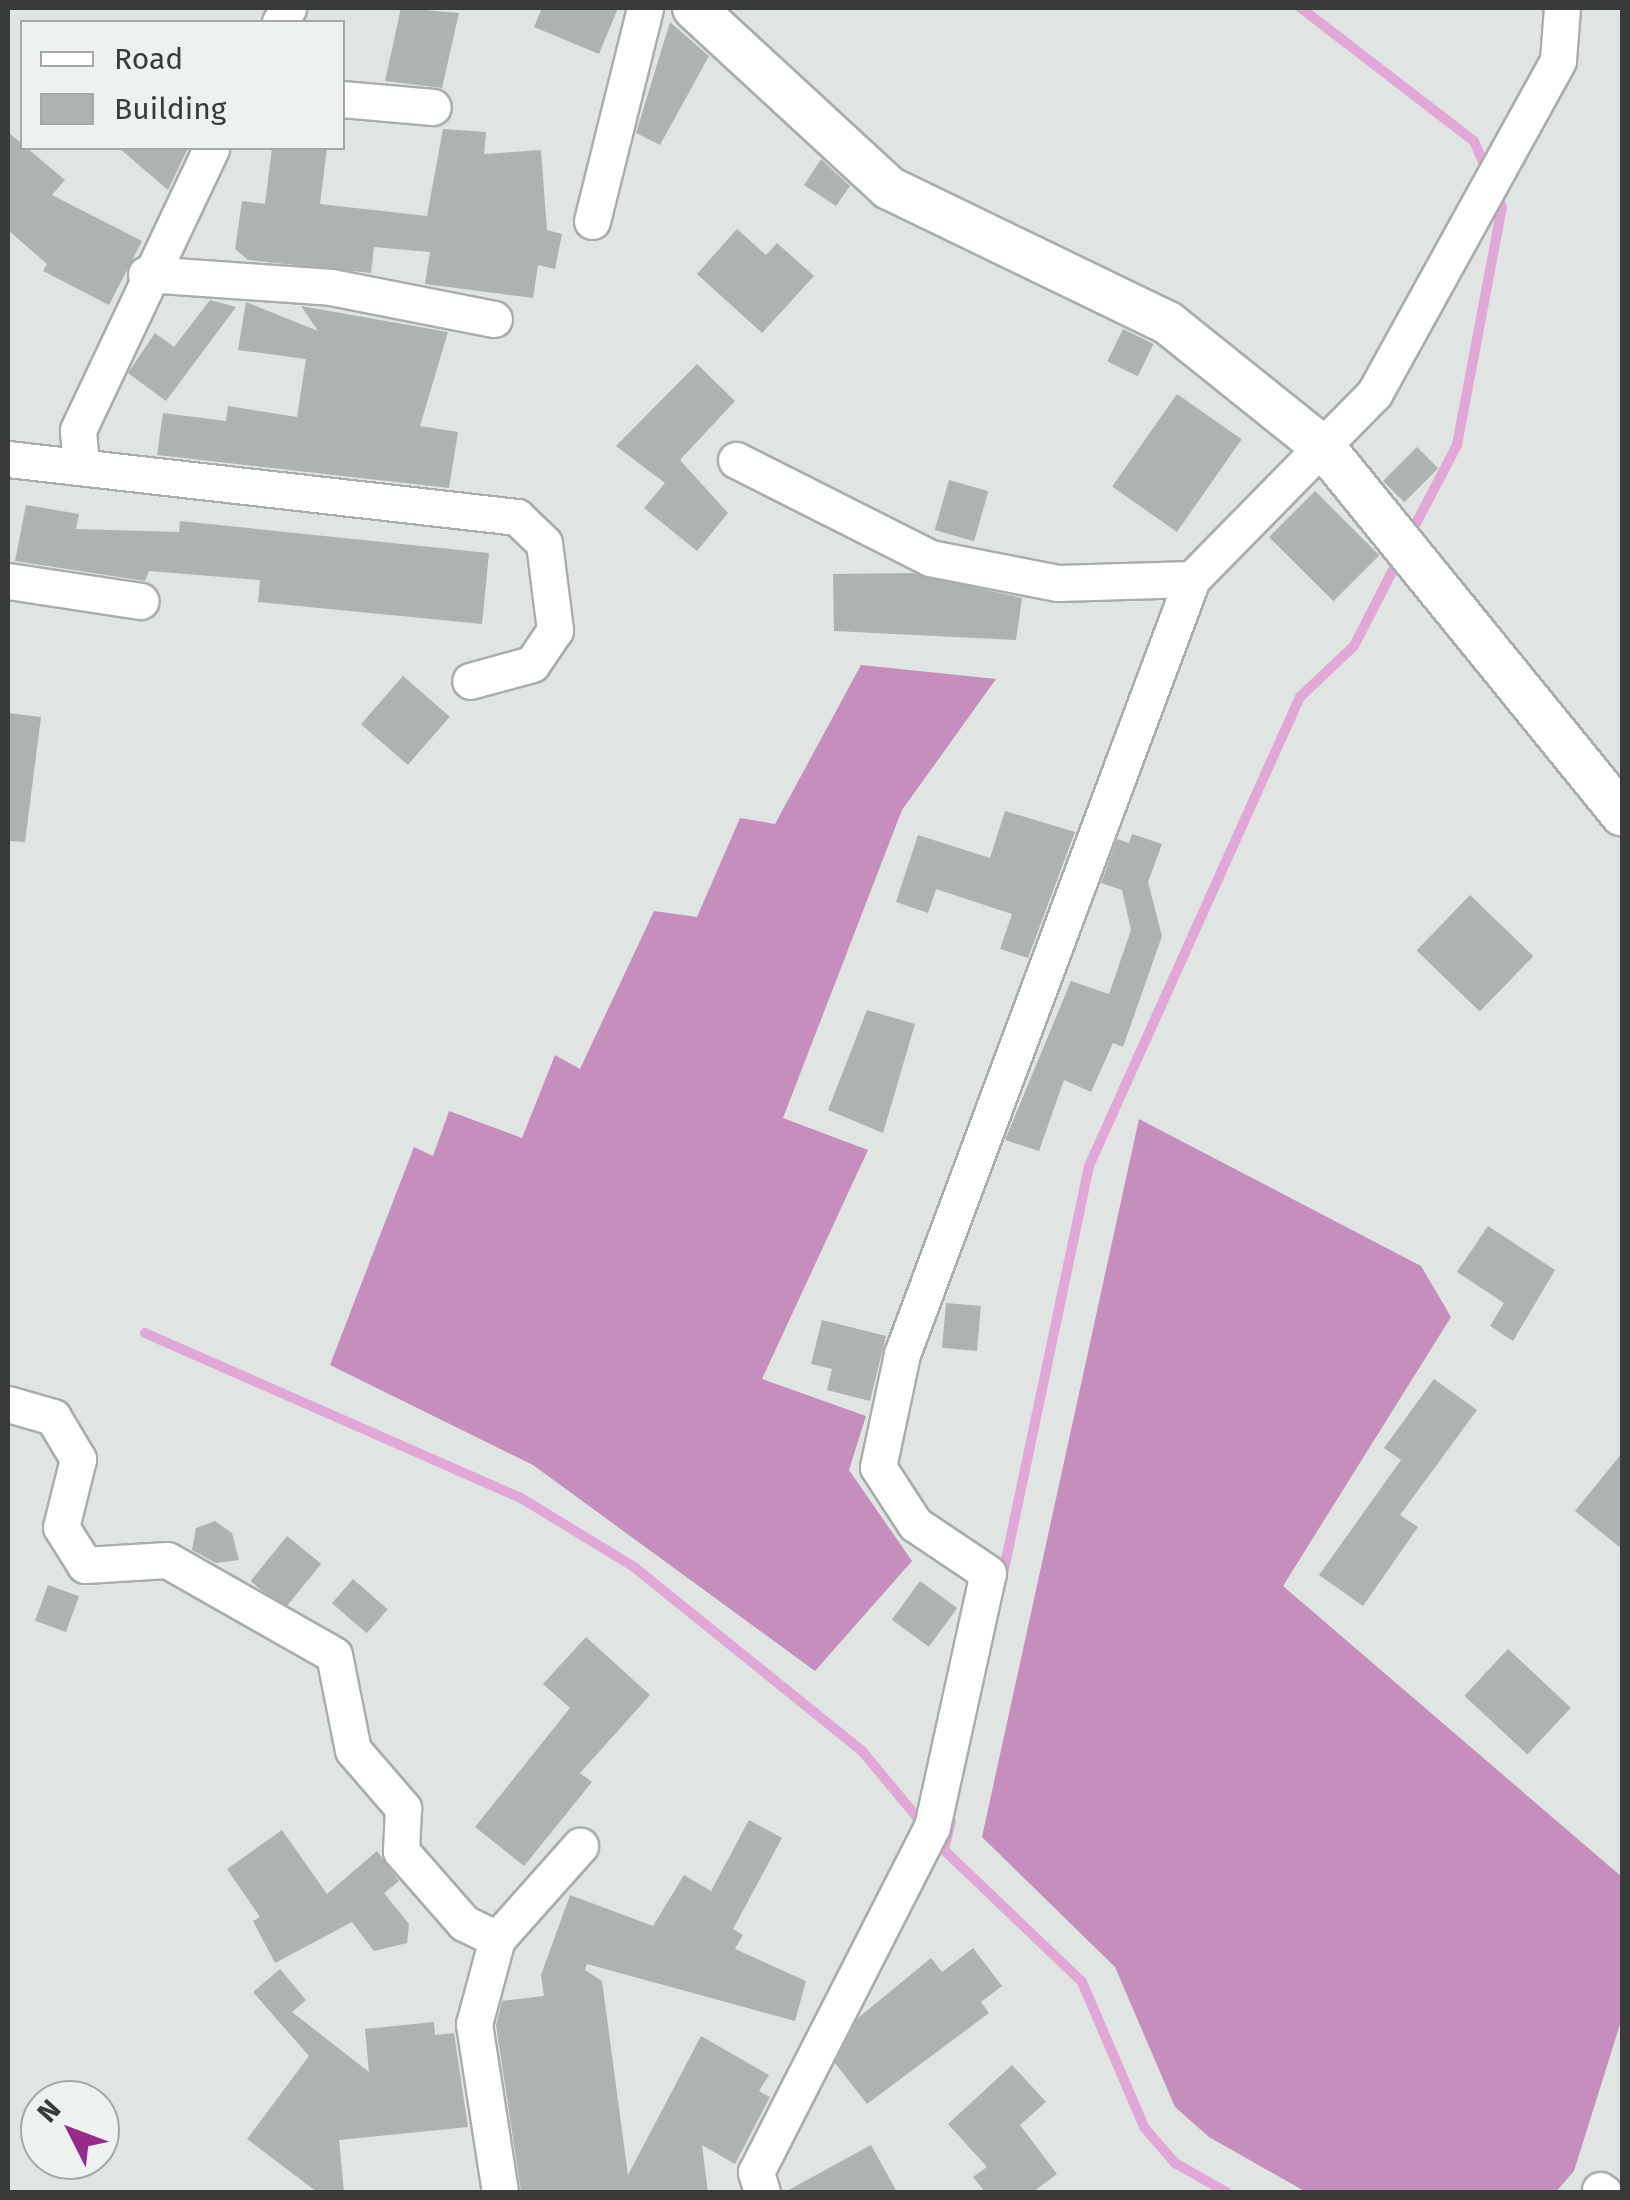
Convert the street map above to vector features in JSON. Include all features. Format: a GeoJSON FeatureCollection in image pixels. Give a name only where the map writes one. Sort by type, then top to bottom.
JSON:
{"type":"FeatureCollection","features":[{"type":"Feature","properties":{"kind":"street"},"geometry":{"type":"LineString","coordinates":[[592,221],[645,8]]}},
{"type":"Feature","properties":{"kind":"street"},"geometry":{"type":"LineString","coordinates":[[694,8],[889,188],[1168,323],[1324,449],[1622,816]]}},
{"type":"Feature","properties":{"kind":"street"},"geometry":{"type":"LineString","coordinates":[[762,2192],[756,2172],[929,1832],[988,1574],[915,1524],[878,1467],[902,1354],[1192,579],[1374,394],[1488,175],[1558,60],[1562,8]]}},
{"type":"Feature","properties":{"kind":"street"},"geometry":{"type":"LineString","coordinates":[[345,99],[433,106]]}},
{"type":"Feature","properties":{"kind":"street"},"geometry":{"type":"LineString","coordinates":[[81,465],[78,430],[146,274],[210,150]]}},
{"type":"Feature","properties":{"kind":"street"},"geometry":{"type":"LineString","coordinates":[[146,274],[332,287],[494,319]]}},
{"type":"Feature","properties":{"kind":"street"},"geometry":{"type":"LineString","coordinates":[[8,458],[517,517],[544,543],[555,630],[532,664],[470,681]]}},
{"type":"Feature","properties":{"kind":"street"},"geometry":{"type":"LineString","coordinates":[[736,460],[930,558],[1058,583],[1192,579]]}},
{"type":"Feature","properties":{"kind":"street"},"geometry":{"type":"LineString","coordinates":[[8,581],[140,601]]}},
{"type":"Feature","properties":{"kind":"street"},"geometry":{"type":"LineString","coordinates":[[8,1404],[53,1418],[78,1459],[62,1527],[85,1565],[167,1560],[334,1656],[353,1750],[403,1808],[401,1852],[464,1923],[498,1939]]}},
{"type":"Feature","properties":{"kind":"street"},"geometry":{"type":"LineString","coordinates":[[500,2192],[474,2024],[498,1939],[580,1846]]}},
{"type":"Feature","properties":{"kind":"shaded area"},"geometry":{"type":"Polygon","coordinates":[[[861,665],[996,679],[902,810],[783,1118],[868,1150],[762,1379],[866,1416],[849,1470],[912,1561],[815,1671],[533,1465],[330,1365],[414,1147],[433,1156],[449,1111],[522,1138],[555,1055],[580,1069],[654,911],[697,917],[740,818],[775,824],[861,665]]]}},
{"type":"Feature","properties":{"kind":"shaded area"},"geometry":{"type":"Polygon","coordinates":[[[1139,1119],[1421,1266],[1451,1317],[1283,1586],[1622,1877],[1622,2018],[1574,2171],[1556,2192],[1306,2192],[1209,2137],[1175,2107],[1115,1967],[982,1837],[1139,1119]]]}},
{"type":"Feature","properties":{"kind":"building"},"geometry":{"type":"Polygon","coordinates":[[[401,8],[459,13],[442,88],[385,81],[401,8]]]}},
{"type":"Feature","properties":{"kind":"building"},"geometry":{"type":"Polygon","coordinates":[[[542,8],[618,8],[599,54],[534,27],[542,8]]]}},
{"type":"Feature","properties":{"kind":"building"},"geometry":{"type":"Polygon","coordinates":[[[670,22],[709,56],[660,145],[636,133],[670,22]]]}},
{"type":"Feature","properties":{"kind":"building"},"geometry":{"type":"Polygon","coordinates":[[[443,129],[486,132],[484,154],[541,150],[547,230],[562,234],[555,269],[538,265],[533,298],[425,284],[430,252],[374,247],[371,273],[248,260],[235,249],[242,201],[265,204],[272,150],[327,150],[320,204],[427,216],[443,129]]]}},
{"type":"Feature","properties":{"kind":"building"},"geometry":{"type":"Polygon","coordinates":[[[8,132],[20,142],[20,150],[29,150],[65,180],[52,195],[142,241],[109,305],[43,271],[47,264],[8,230],[8,132]]]}},
{"type":"Feature","properties":{"kind":"building"},"geometry":{"type":"Polygon","coordinates":[[[121,150],[187,150],[168,190],[121,150]]]}},
{"type":"Feature","properties":{"kind":"building"},"geometry":{"type":"Polygon","coordinates":[[[821,159],[850,186],[836,206],[804,185],[821,159]]]}},
{"type":"Feature","properties":{"kind":"building"},"geometry":{"type":"Polygon","coordinates":[[[737,229],[766,255],[777,243],[814,276],[762,333],[697,274],[737,229]]]}},
{"type":"Feature","properties":{"kind":"building"},"geometry":{"type":"Polygon","coordinates":[[[210,300],[236,307],[166,401],[128,373],[155,333],[174,347],[210,300]]]}},
{"type":"Feature","properties":{"kind":"building"},"geometry":{"type":"Polygon","coordinates":[[[246,302],[318,331],[301,306],[448,332],[420,426],[458,432],[449,488],[157,455],[163,413],[226,421],[228,406],[297,417],[306,359],[238,350],[246,302]]]}},
{"type":"Feature","properties":{"kind":"building"},"geometry":{"type":"Polygon","coordinates":[[[1123,329],[1154,344],[1138,376],[1107,361],[1123,329]]]}},
{"type":"Feature","properties":{"kind":"building"},"geometry":{"type":"Polygon","coordinates":[[[697,364],[735,401],[680,460],[728,513],[697,551],[644,508],[665,483],[616,446],[697,364]]]}},
{"type":"Feature","properties":{"kind":"building"},"geometry":{"type":"Polygon","coordinates":[[[1177,394],[1242,439],[1177,532],[1112,487],[1177,394]]]}},
{"type":"Feature","properties":{"kind":"building"},"geometry":{"type":"Polygon","coordinates":[[[1417,447],[1438,468],[1404,502],[1383,481],[1417,447]]]}},
{"type":"Feature","properties":{"kind":"building"},"geometry":{"type":"Polygon","coordinates":[[[949,480],[988,491],[974,541],[935,530],[949,480]]]}},
{"type":"Feature","properties":{"kind":"building"},"geometry":{"type":"Polygon","coordinates":[[[1315,491],[1379,555],[1333,601],[1269,537],[1315,491]]]}},
{"type":"Feature","properties":{"kind":"building"},"geometry":{"type":"Polygon","coordinates":[[[26,505],[79,514],[76,529],[179,532],[180,521],[489,553],[482,624],[258,602],[260,580],[149,571],[145,581],[15,561],[26,505]]]}},
{"type":"Feature","properties":{"kind":"building"},"geometry":{"type":"Polygon","coordinates":[[[912,573],[1022,598],[1016,640],[834,631],[833,574],[912,573]]]}},
{"type":"Feature","properties":{"kind":"building"},"geometry":{"type":"Polygon","coordinates":[[[403,676],[450,717],[408,765],[361,724],[403,676]]]}},
{"type":"Feature","properties":{"kind":"building"},"geometry":{"type":"Polygon","coordinates":[[[8,713],[41,717],[25,842],[8,841],[8,713]]]}},
{"type":"Feature","properties":{"kind":"building"},"geometry":{"type":"Polygon","coordinates":[[[1005,811],[1075,832],[1028,958],[1000,949],[1012,914],[936,889],[928,913],[896,902],[918,835],[990,858],[1005,811]]]}},
{"type":"Feature","properties":{"kind":"building"},"geometry":{"type":"Polygon","coordinates":[[[1132,834],[1162,844],[1148,882],[1162,936],[1123,1047],[1113,1043],[1091,1092],[1064,1080],[1039,1151],[1005,1140],[1071,981],[1109,994],[1131,930],[1122,890],[1101,883],[1117,839],[1129,843],[1132,834]]]}},
{"type":"Feature","properties":{"kind":"building"},"geometry":{"type":"Polygon","coordinates":[[[1470,895],[1533,956],[1480,1012],[1417,950],[1470,895]]]}},
{"type":"Feature","properties":{"kind":"building"},"geometry":{"type":"Polygon","coordinates":[[[867,1010],[915,1024],[883,1133],[828,1110],[867,1010]]]}},
{"type":"Feature","properties":{"kind":"building"},"geometry":{"type":"Polygon","coordinates":[[[1488,1226],[1555,1270],[1513,1341],[1490,1326],[1504,1303],[1457,1272],[1488,1226]]]}},
{"type":"Feature","properties":{"kind":"building"},"geometry":{"type":"Polygon","coordinates":[[[946,1303],[981,1306],[977,1351],[942,1348],[946,1303]]]}},
{"type":"Feature","properties":{"kind":"building"},"geometry":{"type":"Polygon","coordinates":[[[822,1320],[886,1336],[870,1401],[827,1390],[832,1369],[811,1364],[822,1320]]]}},
{"type":"Feature","properties":{"kind":"building"},"geometry":{"type":"Polygon","coordinates":[[[1434,1379],[1477,1410],[1400,1515],[1418,1527],[1363,1606],[1319,1575],[1401,1460],[1384,1448],[1434,1379]]]}},
{"type":"Feature","properties":{"kind":"building"},"geometry":{"type":"Polygon","coordinates":[[[1622,1453],[1622,1549],[1575,1511],[1622,1453]]]}},
{"type":"Feature","properties":{"kind":"building"},"geometry":{"type":"Polygon","coordinates":[[[215,1521],[232,1533],[239,1560],[216,1563],[192,1550],[196,1528],[215,1521]]]}},
{"type":"Feature","properties":{"kind":"building"},"geometry":{"type":"Polygon","coordinates":[[[287,1536],[321,1564],[285,1609],[250,1581],[287,1536]]]}},
{"type":"Feature","properties":{"kind":"building"},"geometry":{"type":"Polygon","coordinates":[[[353,1579],[388,1609],[367,1633],[332,1603],[353,1579]]]}},
{"type":"Feature","properties":{"kind":"building"},"geometry":{"type":"Polygon","coordinates":[[[920,1581],[957,1608],[929,1647],[892,1620],[920,1581]]]}},
{"type":"Feature","properties":{"kind":"building"},"geometry":{"type":"Polygon","coordinates":[[[48,1585],[79,1596],[66,1632],[35,1621],[48,1585]]]}},
{"type":"Feature","properties":{"kind":"building"},"geometry":{"type":"Polygon","coordinates":[[[586,1637],[650,1695],[580,1773],[592,1782],[524,1866],[475,1827],[570,1708],[543,1684],[586,1637]]]}},
{"type":"Feature","properties":{"kind":"building"},"geometry":{"type":"Polygon","coordinates":[[[1508,1649],[1571,1708],[1527,1754],[1464,1696],[1508,1649]]]}},
{"type":"Feature","properties":{"kind":"building"},"geometry":{"type":"Polygon","coordinates":[[[749,1820],[782,1838],[733,1929],[743,1935],[735,1949],[806,1981],[795,2021],[587,1964],[585,1970],[602,1981],[628,2175],[701,2036],[769,2075],[759,2091],[770,2097],[735,2164],[702,2145],[708,2192],[521,2192],[496,2025],[502,2001],[544,1996],[541,1975],[570,1895],[653,1926],[684,1875],[711,1891],[749,1820]]]}},
{"type":"Feature","properties":{"kind":"building"},"geometry":{"type":"Polygon","coordinates":[[[282,1830],[327,1894],[377,1851],[399,1881],[384,1893],[409,1924],[407,1943],[374,1951],[352,1922],[275,1963],[253,1921],[260,1917],[227,1869],[282,1830]]]}},
{"type":"Feature","properties":{"kind":"building"},"geometry":{"type":"Polygon","coordinates":[[[973,1948],[1002,1986],[981,2002],[989,2013],[867,2104],[835,2063],[858,2018],[931,1958],[942,1972],[973,1948]]]}},
{"type":"Feature","properties":{"kind":"building"},"geometry":{"type":"Polygon","coordinates":[[[280,1969],[306,2000],[292,2012],[369,2072],[365,2029],[434,2022],[435,2035],[454,2033],[468,2127],[339,2140],[344,2192],[317,2192],[247,2139],[309,2056],[253,1992],[280,1969]]]}},
{"type":"Feature","properties":{"kind":"building"},"geometry":{"type":"Polygon","coordinates":[[[1012,2065],[1046,2102],[1020,2125],[1057,2174],[1033,2192],[985,2192],[973,2177],[987,2167],[948,2124],[1012,2065]]]}},
{"type":"Feature","properties":{"kind":"building"},"geometry":{"type":"Polygon","coordinates":[[[871,2145],[897,2192],[785,2192],[871,2145]]]}},
{"type":"Feature","properties":{"kind":"waterway"},"geometry":{"type":"LineString","coordinates":[[1301,8],[1474,141],[1488,174]]}},
{"type":"Feature","properties":{"kind":"waterway"},"geometry":{"type":"LineString","coordinates":[[1410,535],[1457,445],[1502,207],[1496,194]]}},
{"type":"Feature","properties":{"kind":"waterway"},"geometry":{"type":"LineString","coordinates":[[1002,1579],[1089,1166],[1300,697],[1354,646],[1398,560]]}},
{"type":"Feature","properties":{"kind":"waterway"},"geometry":{"type":"LineString","coordinates":[[145,1333],[521,1498],[634,1567],[862,1751],[925,1827]]}},
{"type":"Feature","properties":{"kind":"waterway"},"geometry":{"type":"LineString","coordinates":[[951,1821],[944,1850],[1082,1982],[1144,2127],[1175,2163],[1226,2192]]}}]}
